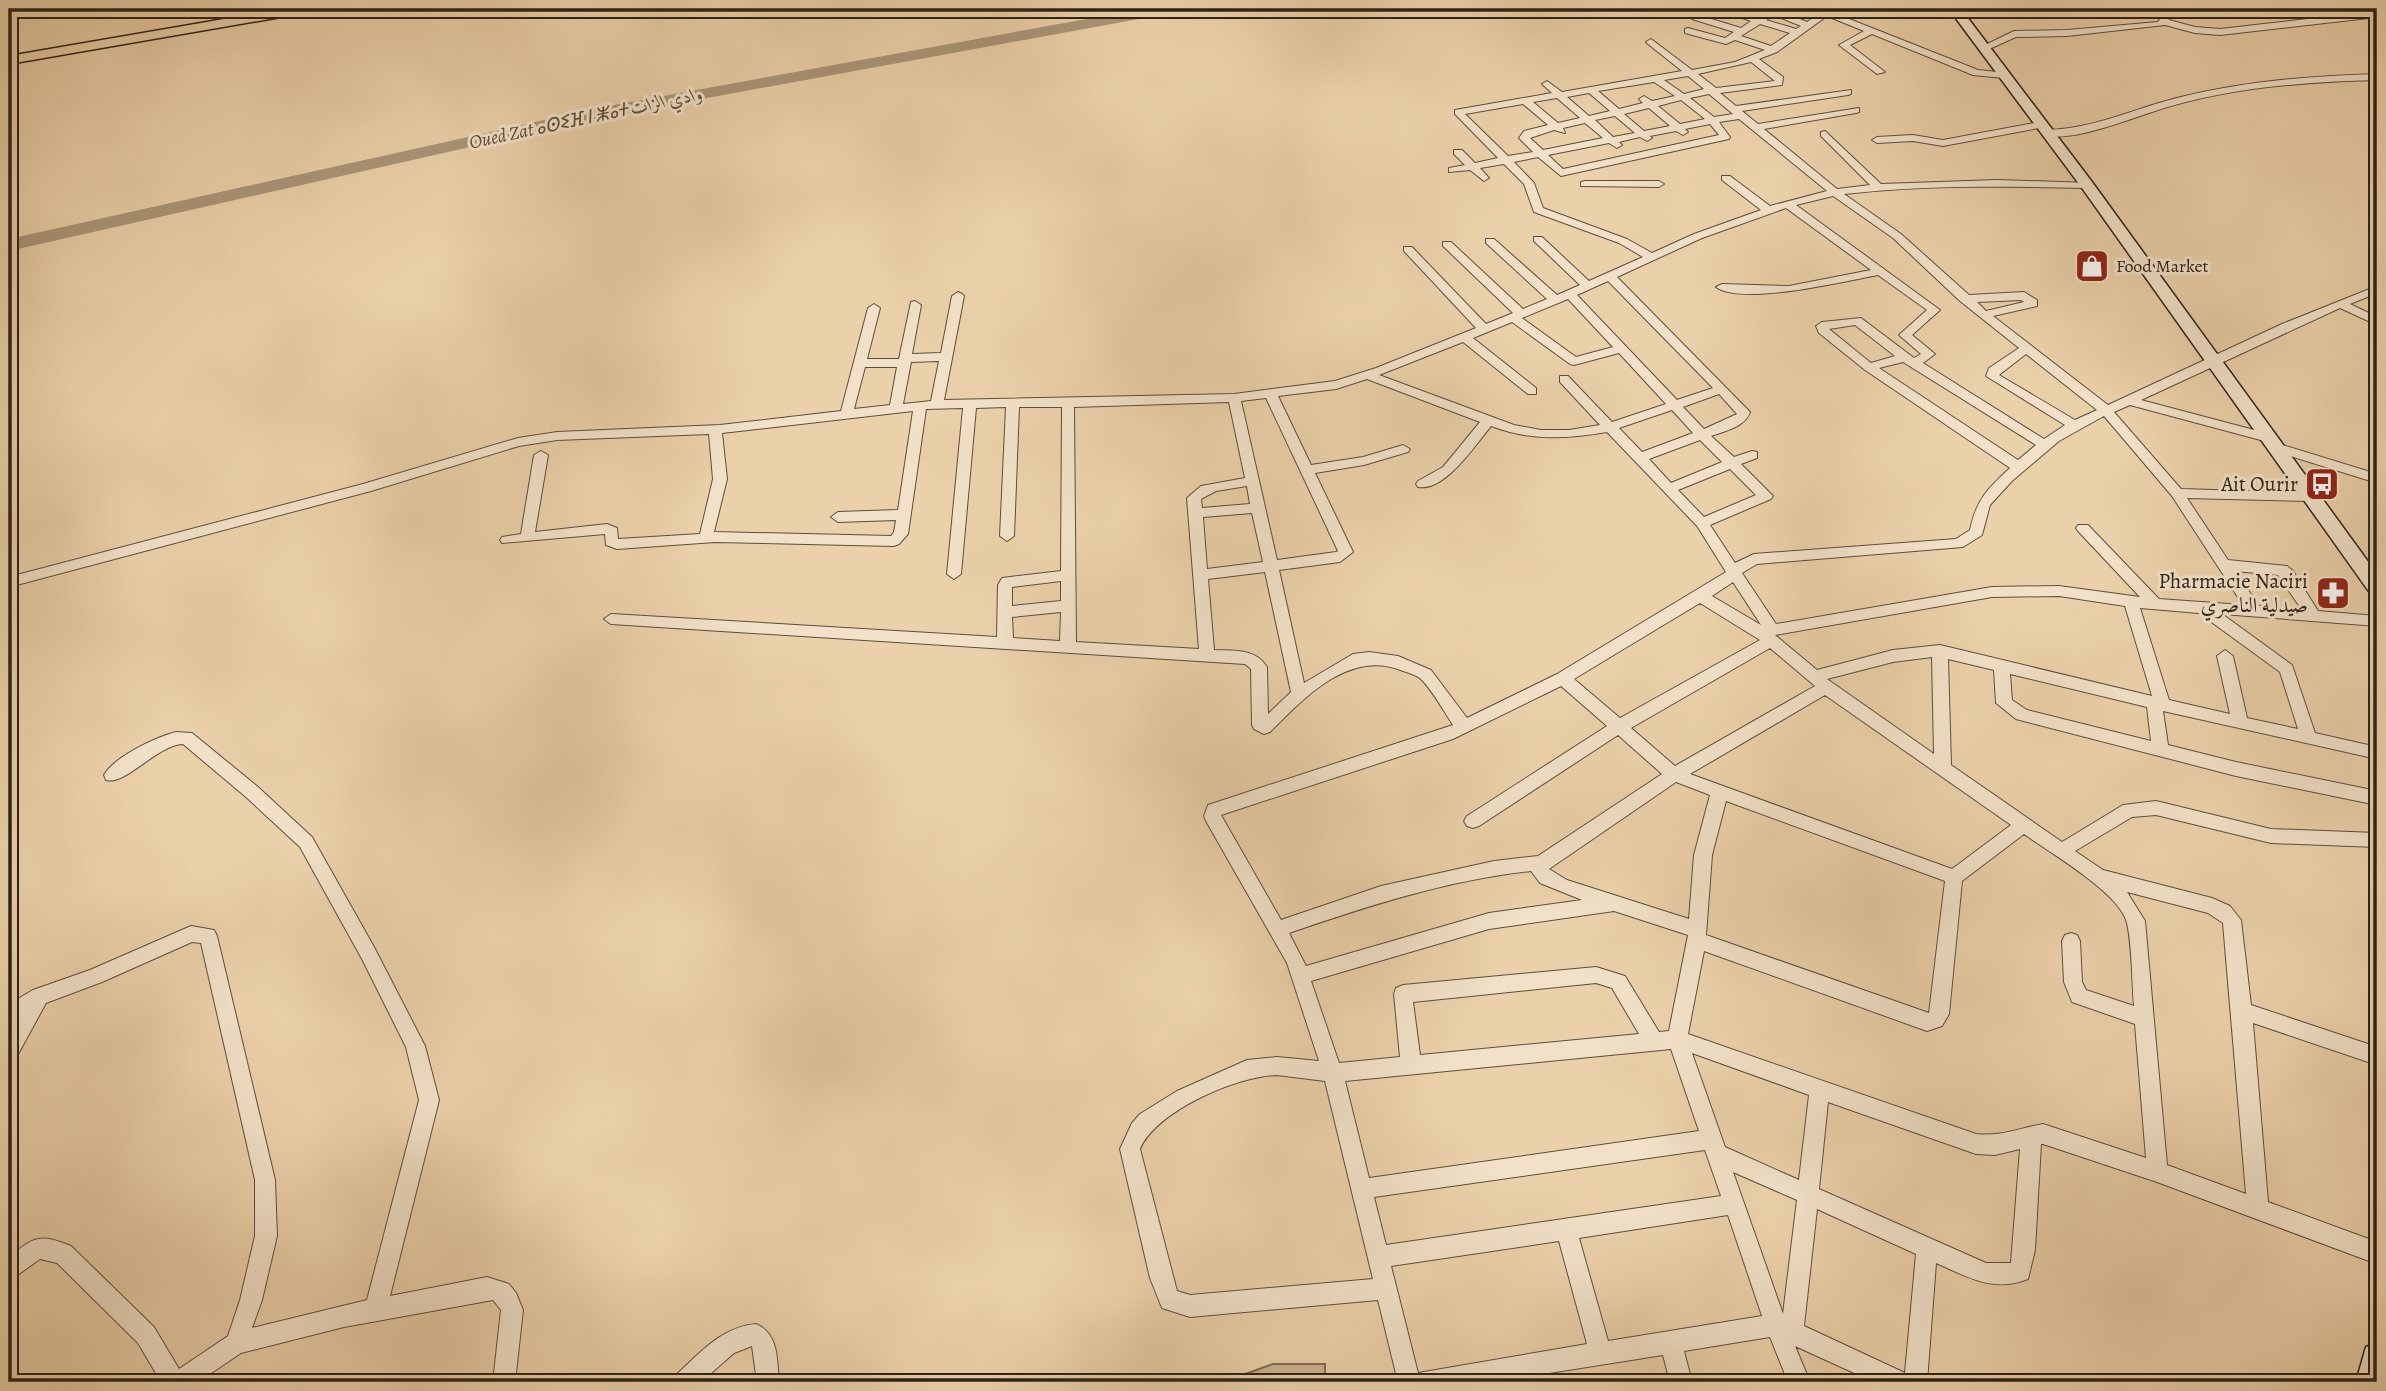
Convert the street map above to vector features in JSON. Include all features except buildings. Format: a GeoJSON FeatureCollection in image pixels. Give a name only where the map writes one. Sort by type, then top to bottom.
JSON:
{"type":"FeatureCollection","features":[{"type":"Feature","properties":{"kind":"main road"},"geometry":{"type":"LineString","coordinates":[[9,60],[304,9]]}},
{"type":"Feature","properties":{"kind":"street"},"geometry":{"type":"LineString","coordinates":[[1721,9],[1800,33]]}},
{"type":"Feature","properties":{"kind":"street"},"geometry":{"type":"LineString","coordinates":[[1955,9],[2087,185],[2377,588]]}},
{"type":"Feature","properties":{"kind":"street"},"geometry":{"type":"LineString","coordinates":[[2162,9],[2165,22]]}},
{"type":"Feature","properties":{"kind":"street"},"geometry":{"type":"LineString","coordinates":[[1688,31],[1723,41],[1773,10],[1809,26]]}},
{"type":"Feature","properties":{"kind":"street"},"geometry":{"type":"LineString","coordinates":[[1656,79],[1681,96],[1726,137],[1561,173],[1524,138],[1525,135],[1555,126],[1681,96],[1714,91],[1740,76],[1753,59],[1774,50],[1800,33],[1821,11],[1976,73],[2004,75]]}},
{"type":"Feature","properties":{"kind":"street"},"geometry":{"type":"LineString","coordinates":[[1984,48],[2014,34],[2119,29],[2165,22],[2195,30],[2220,32],[2377,14]]}},
{"type":"Feature","properties":{"kind":"street"},"geometry":{"type":"LineString","coordinates":[[1695,17],[1774,50]]}},
{"type":"Feature","properties":{"kind":"street"},"geometry":{"type":"LineString","coordinates":[[1871,31],[1844,45],[1880,72]]}},
{"type":"Feature","properties":{"kind":"street"},"geometry":{"type":"LineString","coordinates":[[1651,42],[1869,219],[1897,236],[1964,299],[2106,410],[2177,493],[2254,611]]}},
{"type":"Feature","properties":{"kind":"street"},"geometry":{"type":"LineString","coordinates":[[1753,59],[1830,115]]}},
{"type":"Feature","properties":{"kind":"street"},"geometry":{"type":"LineString","coordinates":[[1652,257],[1623,241],[1538,210],[1529,183],[1458,112],[1690,73],[1781,81]]}},
{"type":"Feature","properties":{"kind":"street"},"geometry":{"type":"LineString","coordinates":[[1740,76],[1796,121]]}},
{"type":"Feature","properties":{"kind":"street"},"geometry":{"type":"LineString","coordinates":[[1877,140],[1913,138],[1943,143],[2043,129],[2078,131],[2201,95],[2308,80],[2377,77]]}},
{"type":"Feature","properties":{"kind":"street"},"geometry":{"type":"LineString","coordinates":[[1547,84],[1632,158]]}},
{"type":"Feature","properties":{"kind":"street"},"geometry":{"type":"LineString","coordinates":[[1626,85],[1696,145]]}},
{"type":"Feature","properties":{"kind":"street"},"geometry":{"type":"LineString","coordinates":[[1591,90],[1662,152]]}},
{"type":"Feature","properties":{"kind":"street"},"geometry":{"type":"LineString","coordinates":[[1453,170],[1711,121],[1773,103],[1848,92]]}},
{"type":"Feature","properties":{"kind":"street"},"geometry":{"type":"LineString","coordinates":[[1525,100],[1597,166]]}},
{"type":"Feature","properties":{"kind":"street"},"geometry":{"type":"LineString","coordinates":[[1759,127],[1856,110]]}},
{"type":"Feature","properties":{"kind":"street"},"geometry":{"type":"LineString","coordinates":[[1825,134],[1878,187]]}},
{"type":"Feature","properties":{"kind":"street"},"geometry":{"type":"LineString","coordinates":[[1458,152],[1484,178]]}},
{"type":"Feature","properties":{"kind":"street"},"geometry":{"type":"LineString","coordinates":[[1615,162],[1622,184]]}},
{"type":"Feature","properties":{"kind":"street"},"geometry":{"type":"LineString","coordinates":[[1726,177],[1768,209]]}},
{"type":"Feature","properties":{"kind":"street"},"geometry":{"type":"LineString","coordinates":[[9,582],[366,488],[518,442],[557,436],[715,429],[937,404],[1234,398],[1336,385],[1517,316],[1768,209],[1836,192],[1878,187],[1997,183],[2087,185]]}},
{"type":"Feature","properties":{"kind":"street"},"geometry":{"type":"LineString","coordinates":[[1585,184],[1659,184]]}},
{"type":"Feature","properties":{"kind":"street"},"geometry":{"type":"LineString","coordinates":[[1787,204],[1934,310],[1905,335],[1929,354],[1869,367]]}},
{"type":"Feature","properties":{"kind":"street"},"geometry":{"type":"LineString","coordinates":[[1538,239],[1588,286]]}},
{"type":"Feature","properties":{"kind":"street"},"geometry":{"type":"LineString","coordinates":[[1490,240],[1555,300]]}},
{"type":"Feature","properties":{"kind":"street"},"geometry":{"type":"LineString","coordinates":[[1447,244],[1517,316],[1574,361],[1620,349]]}},
{"type":"Feature","properties":{"kind":"street"},"geometry":{"type":"LineString","coordinates":[[1408,249],[1484,329]]}},
{"type":"Feature","properties":{"kind":"street"},"geometry":{"type":"LineString","coordinates":[[1722,287],[1789,289],[1882,271]]}},
{"type":"Feature","properties":{"kind":"street"},"geometry":{"type":"LineString","coordinates":[[1610,276],[1744,412],[1743,416],[1702,435],[1639,458]]}},
{"type":"Feature","properties":{"kind":"street"},"geometry":{"type":"LineString","coordinates":[[1409,1382],[1333,1073],[1295,960],[1212,816],[1214,810],[1447,735],[1563,678],[1754,559],[1958,544],[1973,538],[1978,530],[1983,506],[2045,445],[2074,425],[2130,401],[2212,360],[2377,289]]}},
{"type":"Feature","properties":{"kind":"street"},"geometry":{"type":"LineString","coordinates":[[1570,294],[1702,435],[1766,496],[1702,523]]}},
{"type":"Feature","properties":{"kind":"street"},"geometry":{"type":"LineString","coordinates":[[937,404],[958,296]]}},
{"type":"Feature","properties":{"kind":"street"},"geometry":{"type":"LineString","coordinates":[[1964,299],[2024,296],[2033,303],[1984,315]]}},
{"type":"Feature","properties":{"kind":"street"},"geometry":{"type":"LineString","coordinates":[[2340,304],[2377,321]]}},
{"type":"Feature","properties":{"kind":"street"},"geometry":{"type":"LineString","coordinates":[[896,408],[915,305]]}},
{"type":"Feature","properties":{"kind":"street"},"geometry":{"type":"LineString","coordinates":[[847,413],[874,308]]}},
{"type":"Feature","properties":{"kind":"street"},"geometry":{"type":"LineString","coordinates":[[2020,468],[1869,367],[1823,330],[1822,326],[1857,321],[1910,360],[2045,445]]}},
{"type":"Feature","properties":{"kind":"street"},"geometry":{"type":"LineString","coordinates":[[1464,337],[1532,391]]}},
{"type":"Feature","properties":{"kind":"street"},"geometry":{"type":"LineString","coordinates":[[2027,348],[1993,370],[1992,376],[2074,425]]}},
{"type":"Feature","properties":{"kind":"street"},"geometry":{"type":"LineString","coordinates":[[860,363],[946,357]]}},
{"type":"Feature","properties":{"kind":"street"},"geometry":{"type":"LineString","coordinates":[[1367,375],[1512,429],[1541,434],[1569,434],[1609,427],[1722,389]]}},
{"type":"Feature","properties":{"kind":"street"},"geometry":{"type":"LineString","coordinates":[[1564,379],[1702,523],[1735,573],[1768,634]]}},
{"type":"Feature","properties":{"kind":"street"},"geometry":{"type":"LineString","coordinates":[[1200,575],[1272,568],[1340,557],[1346,552],[1270,394]]}},
{"type":"Feature","properties":{"kind":"street"},"geometry":{"type":"LineString","coordinates":[[1234,398],[1300,694]]}},
{"type":"Feature","properties":{"kind":"street"},"geometry":{"type":"LineString","coordinates":[[2130,401],[2272,443],[2377,479]]}},
{"type":"Feature","properties":{"kind":"street"},"geometry":{"type":"LineString","coordinates":[[954,574],[970,403]]}},
{"type":"Feature","properties":{"kind":"street"},"geometry":{"type":"LineString","coordinates":[[1007,536],[1013,403]]}},
{"type":"Feature","properties":{"kind":"street"},"geometry":{"type":"LineString","coordinates":[[1068,403],[1068,648]]}},
{"type":"Feature","properties":{"kind":"street"},"geometry":{"type":"LineString","coordinates":[[507,540],[607,529],[612,531],[611,542],[617,544],[712,538],[894,541],[901,534],[920,406]]}},
{"type":"Feature","properties":{"kind":"street"},"geometry":{"type":"LineString","coordinates":[[1423,484],[1448,470],[1489,420]]}},
{"type":"Feature","properties":{"kind":"street"},"geometry":{"type":"LineString","coordinates":[[712,538],[707,534],[720,479],[715,429]]}},
{"type":"Feature","properties":{"kind":"street"},"geometry":{"type":"LineString","coordinates":[[1307,470],[1364,461],[1403,449]]}},
{"type":"Feature","properties":{"kind":"street"},"geometry":{"type":"LineString","coordinates":[[527,538],[541,455]]}},
{"type":"Feature","properties":{"kind":"street"},"geometry":{"type":"LineString","coordinates":[[1668,489],[1752,455]]}},
{"type":"Feature","properties":{"kind":"street"},"geometry":{"type":"LineString","coordinates":[[1207,656],[1194,498],[1199,491],[1254,481]]}},
{"type":"Feature","properties":{"kind":"street"},"geometry":{"type":"LineString","coordinates":[[2177,493],[2311,496]]}},
{"type":"Feature","properties":{"kind":"street"},"geometry":{"type":"LineString","coordinates":[[1196,513],[1259,508]]}},
{"type":"Feature","properties":{"kind":"street"},"geometry":{"type":"LineString","coordinates":[[838,517],[904,515]]}},
{"type":"Feature","properties":{"kind":"street"},"geometry":{"type":"LineString","coordinates":[[2083,528],[2154,603]]}},
{"type":"Feature","properties":{"kind":"street"},"geometry":{"type":"LineString","coordinates":[[2224,565],[2281,570],[2288,575],[2313,616]]}},
{"type":"Feature","properties":{"kind":"street"},"geometry":{"type":"LineString","coordinates":[[1004,644],[1007,582],[1068,575]]}},
{"type":"Feature","properties":{"kind":"street"},"geometry":{"type":"LineString","coordinates":[[1473,821],[1768,634],[1992,593],[2059,591],[2131,602],[2377,621]]}},
{"type":"Feature","properties":{"kind":"street"},"geometry":{"type":"LineString","coordinates":[[1699,595],[1768,634],[1820,682],[1942,770],[2100,878],[2126,902],[2136,921],[2157,1172]]}},
{"type":"Feature","properties":{"kind":"street"},"geometry":{"type":"LineString","coordinates":[[2131,602],[2159,704],[2161,750]]}},
{"type":"Feature","properties":{"kind":"street"},"geometry":{"type":"LineString","coordinates":[[1005,612],[1068,606]]}},
{"type":"Feature","properties":{"kind":"street"},"geometry":{"type":"LineString","coordinates":[[2202,607],[2287,669],[2308,736]]}},
{"type":"Feature","properties":{"kind":"street"},"geometry":{"type":"LineString","coordinates":[[611,619],[1242,657],[1255,662],[1259,667],[1260,725],[1264,728],[1300,694],[1353,660],[1369,658],[1398,662],[1426,674],[1464,727]]}},
{"type":"Feature","properties":{"kind":"street"},"geometry":{"type":"LineString","coordinates":[[1277,929],[1381,894],[1494,867],[1541,863],[1820,682],[1893,656],[1940,651],[2377,753]]}},
{"type":"Feature","properties":{"kind":"street"},"geometry":{"type":"LineString","coordinates":[[1940,651],[1942,770]]}},
{"type":"Feature","properties":{"kind":"street"},"geometry":{"type":"LineString","coordinates":[[2225,656],[2240,722]]}},
{"type":"Feature","properties":{"kind":"street"},"geometry":{"type":"LineString","coordinates":[[2002,666],[2004,703],[2022,715],[2161,750],[2377,798]]}},
{"type":"Feature","properties":{"kind":"street"},"geometry":{"type":"LineString","coordinates":[[1563,678],[1674,775],[1954,877]]}},
{"type":"Feature","properties":{"kind":"street"},"geometry":{"type":"LineString","coordinates":[[112,775],[164,741],[179,737],[186,738],[252,792],[306,842],[369,953],[415,1046],[429,1100],[376,1310]]}},
{"type":"Feature","properties":{"kind":"street"},"geometry":{"type":"LineString","coordinates":[[1720,791],[1703,855],[1697,935],[1677,1039],[1734,1204],[1784,1329],[1799,1382]]}},
{"type":"Feature","properties":{"kind":"street"},"geometry":{"type":"LineString","coordinates":[[2061,851],[2129,810],[2141,807],[2156,808],[2271,836],[2377,840]]}},
{"type":"Feature","properties":{"kind":"street"},"geometry":{"type":"LineString","coordinates":[[1541,863],[1540,871],[1546,878],[1562,886],[1927,1022],[1935,1020],[1940,1014],[1954,877],[2024,825]]}},
{"type":"Feature","properties":{"kind":"street"},"geometry":{"type":"LineString","coordinates":[[2100,878],[2212,906],[2224,912],[2231,920],[2242,1011],[2258,1210]]}},
{"type":"Feature","properties":{"kind":"street"},"geometry":{"type":"LineString","coordinates":[[1300,976],[1489,922],[1616,904]]}},
{"type":"Feature","properties":{"kind":"street"},"geometry":{"type":"LineString","coordinates":[[9,1014],[40,996],[95,976],[191,934],[208,936],[265,1180],[266,1236],[251,1300],[236,1343]]}},
{"type":"Feature","properties":{"kind":"street"},"geometry":{"type":"LineString","coordinates":[[2071,941],[2073,982],[2079,996],[2144,1018]]}},
{"type":"Feature","properties":{"kind":"street"},"geometry":{"type":"LineString","coordinates":[[1411,1065],[1404,994],[1541,980],[1597,975],[1618,982],[1654,1041]]}},
{"type":"Feature","properties":{"kind":"street"},"geometry":{"type":"LineString","coordinates":[[9,1052],[40,996]]}},
{"type":"Feature","properties":{"kind":"street"},"geometry":{"type":"LineString","coordinates":[[2242,1011],[2377,1055]]}},
{"type":"Feature","properties":{"kind":"street"},"geometry":{"type":"LineString","coordinates":[[1385,1289],[1190,1306],[1170,1300],[1161,1278],[1130,1149],[1135,1135],[1146,1122],[1222,1078],[1256,1067],[1295,1066],[1333,1073],[1677,1039],[1976,1144],[1995,1148],[2031,1135],[2043,1134],[2157,1172],[2377,1253]]}},
{"type":"Feature","properties":{"kind":"street"},"geometry":{"type":"LineString","coordinates":[[1784,1329],[1808,1195],[1820,1089]]}},
{"type":"Feature","properties":{"kind":"street"},"geometry":{"type":"LineString","coordinates":[[1360,1189],[1714,1146],[1808,1195],[1985,1274],[2005,1275],[2020,1271],[2024,1250],[2031,1135]]}},
{"type":"Feature","properties":{"kind":"street"},"geometry":{"type":"LineString","coordinates":[[1377,1257],[1734,1204]]}},
{"type":"Feature","properties":{"kind":"street"},"geometry":{"type":"LineString","coordinates":[[1566,1229],[1601,1354]]}},
{"type":"Feature","properties":{"kind":"street"},"geometry":{"type":"LineString","coordinates":[[11,1262],[37,1248],[63,1254],[146,1335],[174,1382]]}},
{"type":"Feature","properties":{"kind":"street"},"geometry":{"type":"LineString","coordinates":[[1916,1382],[1927,1248]]}},
{"type":"Feature","properties":{"kind":"street"},"geometry":{"type":"LineString","coordinates":[[180,1382],[236,1343],[376,1310],[487,1288],[500,1289],[509,1299],[512,1310],[504,1382]]}},
{"type":"Feature","properties":{"kind":"street"},"geometry":{"type":"LineString","coordinates":[[1424,1382],[1523,1375],[1601,1354],[1784,1329],[1899,1382]]}},
{"type":"Feature","properties":{"kind":"street"},"geometry":{"type":"LineString","coordinates":[[685,1382],[727,1344],[745,1334],[756,1335],[763,1341],[768,1382]]}},
{"type":"Feature","properties":{"kind":"street"},"geometry":{"type":"LineString","coordinates":[[1671,1344],[1681,1382]]}},
{"type":"Feature","properties":{"kind":"street"},"geometry":{"type":"LineString","coordinates":[[2371,1382],[2377,1358]]}},
{"type":"Feature","properties":{"kind":"shaded area"},"geometry":{"type":"Polygon","coordinates":[[[1273,1364],[1325,1364],[1325,1382],[1223,1382],[1273,1364]]]}},
{"type":"Feature","properties":{"kind":"waterway","name":"Oued Zat ⴰⵙⵉⴼ ⵏ ⵥⴰⵜ وادي الزات"},"geometry":{"type":"LineString","coordinates":[[9,245],[603,112],[1166,9]]}},
{"type":"Feature","properties":{"kind":"place","name":"Food Market"},"geometry":{"type":"Point","coordinates":[2092,266]}},
{"type":"Feature","properties":{"kind":"place","name":"Ait Ourir"},"geometry":{"type":"Point","coordinates":[2322,484]}},
{"type":"Feature","properties":{"kind":"place","name":"Pharmacie Naciri صيدلية الناصري"},"geometry":{"type":"Point","coordinates":[2333,593]}}]}
